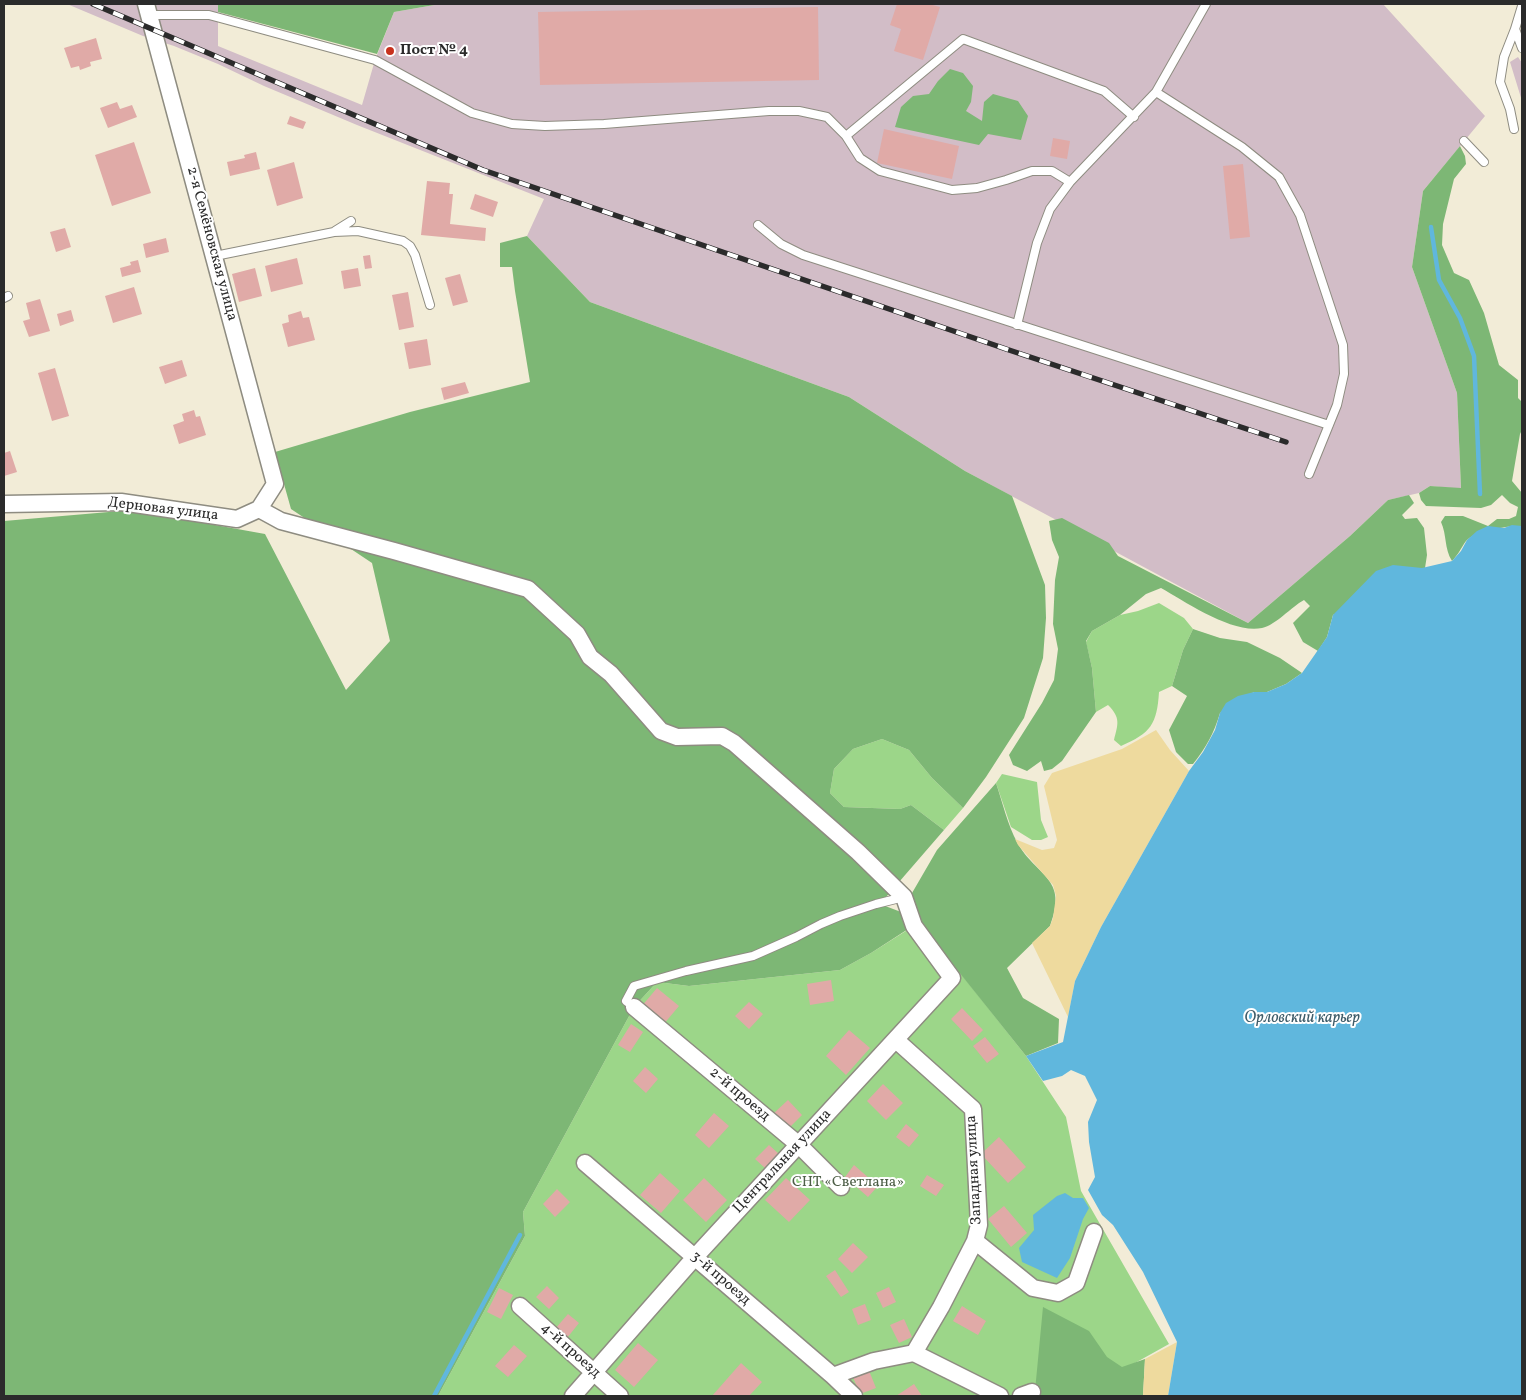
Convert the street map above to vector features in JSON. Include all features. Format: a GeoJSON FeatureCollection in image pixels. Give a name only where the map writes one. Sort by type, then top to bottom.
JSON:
{"type":"FeatureCollection","features":[{"type":"Feature","properties":{"kind":"street","name":"2-я Семёновская улица"},"geometry":{"type":"LineString","coordinates":[[147,10],[276,484],[259,509]]}},
{"type":"Feature","properties":{"kind":"street","name":"Дерновая улица"},"geometry":{"type":"LineString","coordinates":[[4,504],[121,502],[237,519],[259,509]]}},
{"type":"Feature","properties":{"kind":"street"},"geometry":{"type":"LineString","coordinates":[[259,509],[281,521],[528,589],[576,634],[590,657],[611,674],[661,731],[677,738],[722,736],[734,743],[858,852],[904,897]]}},
{"type":"Feature","properties":{"kind":"street","name":"Центральная улица"},"geometry":{"type":"LineString","coordinates":[[573,1396],[694,1258],[952,978],[914,926],[904,897]]}},
{"type":"Feature","properties":{"kind":"street","name":"2-й проезд"},"geometry":{"type":"LineString","coordinates":[[634,1007],[799,1145],[841,1187]]}},
{"type":"Feature","properties":{"kind":"street","name":"Западная улица"},"geometry":{"type":"LineString","coordinates":[[896,1040],[973,1109],[979,1225],[975,1241],[941,1307],[914,1352]]}},
{"type":"Feature","properties":{"kind":"street","name":"3-й проезд"},"geometry":{"type":"LineString","coordinates":[[585,1163],[854,1396]]}},
{"type":"Feature","properties":{"kind":"street"},"geometry":{"type":"LineString","coordinates":[[975,1241],[1034,1288],[1058,1293],[1076,1283],[1094,1232]]}},
{"type":"Feature","properties":{"kind":"street","name":"4-й проезд"},"geometry":{"type":"LineString","coordinates":[[520,1306],[620,1396]]}},
{"type":"Feature","properties":{"kind":"street"},"geometry":{"type":"LineString","coordinates":[[833,1376],[874,1361],[914,1352],[1000,1396]]}},
{"type":"Feature","properties":{"kind":"lane"},"geometry":{"type":"LineString","coordinates":[[1017,325],[1037,243],[1050,209],[1070,182],[1156,92],[1206,4]]}},
{"type":"Feature","properties":{"kind":"lane"},"geometry":{"type":"LineString","coordinates":[[1514,129],[1510,109],[1500,82],[1504,57],[1522,6]]}},
{"type":"Feature","properties":{"kind":"lane"},"geometry":{"type":"LineString","coordinates":[[147,10],[209,15],[375,60],[472,112],[512,124],[545,126],[604,124],[769,111],[799,111],[826,117],[846,136],[860,158],[880,171],[952,190],[977,188],[1032,171],[1052,171],[1070,182]]}},
{"type":"Feature","properties":{"kind":"lane"},"geometry":{"type":"LineString","coordinates":[[1515,29],[1522,48]]}},
{"type":"Feature","properties":{"kind":"lane"},"geometry":{"type":"LineString","coordinates":[[846,136],[963,39],[1104,91],[1134,116]]}},
{"type":"Feature","properties":{"kind":"lane"},"geometry":{"type":"LineString","coordinates":[[1156,92],[1242,147],[1279,178],[1300,215],[1343,345],[1344,374],[1338,406],[1309,474]]}},
{"type":"Feature","properties":{"kind":"lane"},"geometry":{"type":"LineString","coordinates":[[1464,141],[1484,162]]}},
{"type":"Feature","properties":{"kind":"lane"},"geometry":{"type":"LineString","coordinates":[[334,232],[351,222]]}},
{"type":"Feature","properties":{"kind":"lane"},"geometry":{"type":"LineString","coordinates":[[758,225],[781,244],[803,255],[1330,425]]}},
{"type":"Feature","properties":{"kind":"lane"},"geometry":{"type":"LineString","coordinates":[[215,256],[334,232],[358,231],[402,241],[410,246],[414,255],[430,305]]}},
{"type":"Feature","properties":{"kind":"lane"},"geometry":{"type":"LineString","coordinates":[[634,1007],[626,1001],[634,986],[686,971],[754,956],[827,922],[876,904],[904,897]]}},
{"type":"Feature","properties":{"kind":"shaded area"},"geometry":{"type":"Polygon","coordinates":[[[67,4],[218,4],[218,46],[362,105],[375,60],[394,12],[440,4],[1383,4],[1485,116],[1423,191],[1412,267],[1457,393],[1461,489],[1430,486],[1419,493],[1388,500],[1350,536],[1248,623],[965,471],[849,397],[590,302],[527,236],[544,199],[357,125],[264,86],[218,64],[143,36],[67,4]]]}},
{"type":"Feature","properties":{"kind":"shaded area"},"geometry":{"type":"Polygon","coordinates":[[[1518,57],[1522,63],[1522,101],[1510,62],[1518,57]]]}},
{"type":"Feature","properties":{"kind":"green space"},"geometry":{"type":"Polygon","coordinates":[[[218,4],[440,4],[394,12],[377,54],[218,12],[218,4]]]}},
{"type":"Feature","properties":{"kind":"green space"},"geometry":{"type":"Polygon","coordinates":[[[950,69],[963,73],[973,86],[971,102],[966,111],[982,121],[984,102],[993,94],[1018,101],[1028,116],[1021,140],[988,134],[979,145],[895,127],[901,107],[913,96],[929,94],[950,69]]]}},
{"type":"Feature","properties":{"kind":"green space"},"geometry":{"type":"Polygon","coordinates":[[[1460,146],[1465,156],[1466,164],[1454,179],[1443,224],[1442,245],[1454,273],[1469,280],[1484,313],[1499,365],[1518,380],[1518,398],[1522,402],[1522,430],[1512,481],[1522,493],[1522,526],[1501,528],[1470,537],[1452,561],[1441,522],[1445,516],[1463,516],[1488,526],[1497,519],[1509,519],[1516,516],[1518,507],[1510,503],[1502,495],[1491,505],[1481,508],[1426,506],[1421,500],[1419,493],[1430,486],[1461,488],[1457,393],[1412,267],[1423,191],[1460,146]]]}},
{"type":"Feature","properties":{"kind":"green space"},"geometry":{"type":"Polygon","coordinates":[[[527,236],[590,302],[849,397],[965,471],[1012,496],[1045,585],[1046,618],[1043,658],[1024,718],[986,777],[963,808],[932,778],[909,750],[882,739],[853,749],[834,769],[830,793],[844,807],[900,809],[911,805],[944,830],[880,904],[901,912],[937,850],[996,783],[1017,842],[1025,854],[1048,879],[1056,897],[1055,910],[1050,926],[1007,968],[1023,998],[1059,1019],[1058,1043],[1026,1056],[919,922],[871,953],[840,970],[689,986],[657,982],[634,1007],[523,1212],[525,1236],[438,1396],[4,1396],[4,521],[132,510],[265,534],[346,690],[390,641],[372,563],[291,509],[275,452],[410,412],[530,382],[512,267],[500,267],[500,243],[527,236]]]}},
{"type":"Feature","properties":{"kind":"green space"},"geometry":{"type":"Polygon","coordinates":[[[1409,495],[1414,503],[1402,515],[1405,519],[1417,518],[1424,528],[1427,555],[1425,568],[1333,615],[1327,637],[1318,651],[1303,642],[1293,623],[1310,606],[1304,600],[1267,626],[1250,629],[1223,622],[1161,588],[1146,594],[1120,615],[1092,631],[1086,641],[1092,668],[1096,712],[1062,761],[1052,769],[1044,771],[1041,761],[1027,771],[1013,765],[1009,755],[1042,703],[1054,680],[1058,649],[1053,624],[1055,580],[1059,557],[1052,540],[1049,521],[1062,518],[1109,543],[1118,556],[1248,623],[1350,536],[1388,500],[1409,495]]]}},
{"type":"Feature","properties":{"kind":"green space"},"geometry":{"type":"Polygon","coordinates":[[[1159,603],[1184,618],[1193,629],[1183,650],[1172,686],[1159,692],[1154,720],[1146,732],[1121,746],[1114,740],[1117,730],[1115,714],[1108,705],[1096,712],[1092,668],[1086,642],[1092,631],[1120,615],[1159,603]]]}},
{"type":"Feature","properties":{"kind":"green space"},"geometry":{"type":"Polygon","coordinates":[[[1193,629],[1220,638],[1247,642],[1280,658],[1302,673],[1286,684],[1267,692],[1254,692],[1220,713],[1206,746],[1193,764],[1188,764],[1176,752],[1169,730],[1187,696],[1172,686],[1183,650],[1193,629]]]}},
{"type":"Feature","properties":{"kind":"green space"},"geometry":{"type":"Polygon","coordinates":[[[882,739],[909,750],[932,778],[963,808],[944,830],[911,805],[900,809],[844,807],[830,793],[834,769],[853,749],[882,739]]]}},
{"type":"Feature","properties":{"kind":"green space"},"geometry":{"type":"Polygon","coordinates":[[[1002,774],[1037,782],[1041,820],[1048,837],[1041,840],[1032,840],[1011,827],[996,783],[1002,774]]]}},
{"type":"Feature","properties":{"kind":"green space","name":"СНТ «Светлана»"},"geometry":{"type":"Polygon","coordinates":[[[920,922],[1026,1056],[1066,1117],[1081,1191],[1169,1344],[1076,1396],[438,1396],[525,1236],[523,1212],[634,1007],[657,982],[689,986],[840,970],[920,922]]]}},
{"type":"Feature","properties":{"kind":"green space"},"geometry":{"type":"Polygon","coordinates":[[[1043,1307],[1089,1331],[1107,1357],[1122,1367],[1145,1359],[1143,1396],[1031,1396],[1035,1391],[1043,1307]]]}},
{"type":"Feature","properties":{"kind":"sand"},"geometry":{"type":"Polygon","coordinates":[[[1156,730],[1170,750],[1189,771],[1101,927],[1075,981],[1068,1017],[1032,943],[1050,926],[1053,918],[1056,896],[1053,885],[1018,845],[1015,839],[1042,850],[1054,848],[1057,840],[1044,786],[1052,773],[1122,749],[1156,730]]]}},
{"type":"Feature","properties":{"kind":"sand"},"geometry":{"type":"Polygon","coordinates":[[[1177,1342],[1168,1396],[1143,1396],[1145,1359],[1177,1342]]]}},
{"type":"Feature","properties":{"kind":"water","name":"Орловский карьер"},"geometry":{"type":"Polygon","coordinates":[[[1512,525],[1522,526],[1522,1396],[1168,1396],[1177,1342],[1143,1272],[1113,1225],[1102,1215],[1088,1190],[1095,1177],[1089,1142],[1088,1122],[1097,1100],[1085,1076],[1071,1070],[1062,1076],[1043,1081],[1026,1056],[1063,1042],[1075,981],[1101,927],[1189,771],[1203,752],[1215,730],[1220,713],[1226,703],[1238,696],[1254,692],[1267,692],[1286,684],[1302,673],[1327,637],[1333,615],[1376,571],[1393,565],[1422,568],[1452,561],[1461,551],[1467,540],[1477,531],[1488,526],[1504,528],[1512,525]]]}},
{"type":"Feature","properties":{"kind":"water"},"geometry":{"type":"Polygon","coordinates":[[[1065,1193],[1073,1198],[1083,1198],[1089,1208],[1083,1219],[1070,1258],[1057,1278],[1022,1262],[1019,1248],[1034,1230],[1033,1215],[1057,1196],[1065,1193]]]}},
{"type":"Feature","properties":{"kind":"building"},"geometry":{"type":"Polygon","coordinates":[[[897,4],[929,4],[940,7],[923,60],[894,51],[901,29],[890,25],[897,4]]]}},
{"type":"Feature","properties":{"kind":"building"},"geometry":{"type":"Polygon","coordinates":[[[818,7],[819,80],[540,85],[538,12],[818,7]]]}},
{"type":"Feature","properties":{"kind":"building"},"geometry":{"type":"Polygon","coordinates":[[[96,38],[102,59],[90,62],[91,66],[80,70],[79,66],[71,68],[64,48],[96,38]]]}},
{"type":"Feature","properties":{"kind":"building","name":"Пост № 4"},"geometry":{"type":"Polygon","coordinates":[[[387,46],[395,49],[393,57],[384,54],[387,46]]]}},
{"type":"Feature","properties":{"kind":"building"},"geometry":{"type":"Polygon","coordinates":[[[117,102],[120,109],[132,105],[137,117],[108,128],[100,108],[117,102]]]}},
{"type":"Feature","properties":{"kind":"building"},"geometry":{"type":"Polygon","coordinates":[[[290,116],[306,122],[303,129],[287,124],[290,116]]]}},
{"type":"Feature","properties":{"kind":"building"},"geometry":{"type":"Polygon","coordinates":[[[884,129],[959,146],[952,179],[877,163],[884,129]]]}},
{"type":"Feature","properties":{"kind":"building"},"geometry":{"type":"Polygon","coordinates":[[[1053,138],[1070,141],[1067,159],[1050,156],[1053,138]]]}},
{"type":"Feature","properties":{"kind":"building"},"geometry":{"type":"Polygon","coordinates":[[[134,142],[151,193],[112,206],[95,155],[134,142]]]}},
{"type":"Feature","properties":{"kind":"building"},"geometry":{"type":"Polygon","coordinates":[[[256,152],[260,169],[230,176],[227,162],[245,158],[244,155],[256,152]]]}},
{"type":"Feature","properties":{"kind":"building"},"geometry":{"type":"Polygon","coordinates":[[[294,162],[303,198],[277,206],[267,170],[294,162]]]}},
{"type":"Feature","properties":{"kind":"building"},"geometry":{"type":"Polygon","coordinates":[[[1243,164],[1250,237],[1230,239],[1223,166],[1243,164]]]}},
{"type":"Feature","properties":{"kind":"building"},"geometry":{"type":"Polygon","coordinates":[[[427,181],[450,183],[449,194],[453,194],[450,224],[486,228],[485,241],[421,235],[427,181]]]}},
{"type":"Feature","properties":{"kind":"building"},"geometry":{"type":"Polygon","coordinates":[[[475,194],[498,202],[493,217],[470,209],[475,194]]]}},
{"type":"Feature","properties":{"kind":"building"},"geometry":{"type":"Polygon","coordinates":[[[65,228],[71,247],[56,252],[50,232],[65,228]]]}},
{"type":"Feature","properties":{"kind":"building"},"geometry":{"type":"Polygon","coordinates":[[[166,238],[169,252],[146,258],[143,244],[166,238]]]}},
{"type":"Feature","properties":{"kind":"building"},"geometry":{"type":"Polygon","coordinates":[[[370,255],[372,268],[365,269],[363,256],[370,255]]]}},
{"type":"Feature","properties":{"kind":"building"},"geometry":{"type":"Polygon","coordinates":[[[297,258],[303,284],[271,292],[265,266],[297,258]]]}},
{"type":"Feature","properties":{"kind":"building"},"geometry":{"type":"Polygon","coordinates":[[[138,260],[141,272],[122,277],[120,268],[131,265],[130,262],[138,260]]]}},
{"type":"Feature","properties":{"kind":"building"},"geometry":{"type":"Polygon","coordinates":[[[255,268],[262,296],[239,302],[232,274],[255,268]]]}},
{"type":"Feature","properties":{"kind":"building"},"geometry":{"type":"Polygon","coordinates":[[[358,268],[361,286],[344,289],[341,271],[358,268]]]}},
{"type":"Feature","properties":{"kind":"building"},"geometry":{"type":"Polygon","coordinates":[[[460,274],[468,302],[453,306],[445,278],[460,274]]]}},
{"type":"Feature","properties":{"kind":"building"},"geometry":{"type":"Polygon","coordinates":[[[134,287],[142,314],[113,323],[105,296],[134,287]]]}},
{"type":"Feature","properties":{"kind":"building"},"geometry":{"type":"Polygon","coordinates":[[[408,292],[414,327],[399,330],[392,295],[408,292]]]}},
{"type":"Feature","properties":{"kind":"building"},"geometry":{"type":"Polygon","coordinates":[[[40,299],[50,331],[29,337],[23,321],[30,319],[26,303],[40,299]]]}},
{"type":"Feature","properties":{"kind":"building"},"geometry":{"type":"Polygon","coordinates":[[[71,310],[74,321],[60,326],[57,314],[71,310]]]}},
{"type":"Feature","properties":{"kind":"building"},"geometry":{"type":"Polygon","coordinates":[[[301,311],[303,318],[309,317],[315,340],[288,347],[282,324],[289,322],[288,315],[301,311]]]}},
{"type":"Feature","properties":{"kind":"building"},"geometry":{"type":"Polygon","coordinates":[[[427,339],[431,365],[409,369],[404,343],[427,339]]]}},
{"type":"Feature","properties":{"kind":"building"},"geometry":{"type":"Polygon","coordinates":[[[182,360],[187,376],[165,384],[159,367],[182,360]]]}},
{"type":"Feature","properties":{"kind":"building"},"geometry":{"type":"Polygon","coordinates":[[[55,368],[69,416],[52,421],[38,373],[55,368]]]}},
{"type":"Feature","properties":{"kind":"building"},"geometry":{"type":"Polygon","coordinates":[[[465,382],[469,393],[444,400],[441,388],[465,382]]]}},
{"type":"Feature","properties":{"kind":"building"},"geometry":{"type":"Polygon","coordinates":[[[194,410],[196,417],[200,416],[206,435],[179,444],[173,425],[184,421],[182,414],[194,410]]]}},
{"type":"Feature","properties":{"kind":"building"},"geometry":{"type":"Polygon","coordinates":[[[10,451],[17,472],[4,476],[4,453],[10,451]]]}},
{"type":"Feature","properties":{"kind":"building"},"geometry":{"type":"Polygon","coordinates":[[[831,980],[834,1001],[810,1005],[807,984],[831,980]]]}},
{"type":"Feature","properties":{"kind":"building"},"geometry":{"type":"Polygon","coordinates":[[[657,988],[679,1006],[663,1025],[641,1007],[657,988]]]}},
{"type":"Feature","properties":{"kind":"building"},"geometry":{"type":"Polygon","coordinates":[[[749,1002],[763,1014],[749,1029],[735,1016],[749,1002]]]}},
{"type":"Feature","properties":{"kind":"building"},"geometry":{"type":"Polygon","coordinates":[[[962,1008],[983,1030],[972,1041],[951,1019],[962,1008]]]}},
{"type":"Feature","properties":{"kind":"building"},"geometry":{"type":"Polygon","coordinates":[[[631,1024],[643,1032],[630,1052],[618,1045],[631,1024]]]}},
{"type":"Feature","properties":{"kind":"building"},"geometry":{"type":"Polygon","coordinates":[[[849,1030],[870,1048],[846,1075],[826,1056],[849,1030]]]}},
{"type":"Feature","properties":{"kind":"building"},"geometry":{"type":"Polygon","coordinates":[[[985,1037],[999,1054],[987,1063],[973,1046],[985,1037]]]}},
{"type":"Feature","properties":{"kind":"building"},"geometry":{"type":"Polygon","coordinates":[[[645,1067],[658,1079],[646,1093],[633,1081],[645,1067]]]}},
{"type":"Feature","properties":{"kind":"building"},"geometry":{"type":"Polygon","coordinates":[[[883,1084],[903,1103],[886,1120],[867,1101],[883,1084]]]}},
{"type":"Feature","properties":{"kind":"building"},"geometry":{"type":"Polygon","coordinates":[[[788,1100],[802,1115],[789,1128],[774,1113],[788,1100]]]}},
{"type":"Feature","properties":{"kind":"building"},"geometry":{"type":"Polygon","coordinates":[[[714,1113],[729,1126],[709,1148],[695,1135],[714,1113]]]}},
{"type":"Feature","properties":{"kind":"building"},"geometry":{"type":"Polygon","coordinates":[[[906,1124],[919,1135],[909,1147],[896,1137],[906,1124]]]}},
{"type":"Feature","properties":{"kind":"building"},"geometry":{"type":"Polygon","coordinates":[[[999,1137],[1026,1167],[1008,1183],[981,1154],[999,1137]]]}},
{"type":"Feature","properties":{"kind":"building"},"geometry":{"type":"Polygon","coordinates":[[[769,1145],[779,1154],[765,1168],[755,1159],[769,1145]]]}},
{"type":"Feature","properties":{"kind":"building"},"geometry":{"type":"Polygon","coordinates":[[[854,1165],[878,1186],[868,1197],[845,1177],[854,1165]]]}},
{"type":"Feature","properties":{"kind":"building"},"geometry":{"type":"Polygon","coordinates":[[[660,1173],[680,1191],[661,1213],[640,1195],[660,1173]]]}},
{"type":"Feature","properties":{"kind":"building"},"geometry":{"type":"Polygon","coordinates":[[[927,1175],[944,1185],[936,1196],[920,1186],[927,1175]]]}},
{"type":"Feature","properties":{"kind":"building"},"geometry":{"type":"Polygon","coordinates":[[[704,1178],[727,1200],[706,1222],[683,1200],[704,1178]]]}},
{"type":"Feature","properties":{"kind":"building"},"geometry":{"type":"Polygon","coordinates":[[[786,1178],[810,1200],[789,1222],[765,1200],[786,1178]]]}},
{"type":"Feature","properties":{"kind":"building"},"geometry":{"type":"Polygon","coordinates":[[[557,1189],[570,1202],[555,1217],[543,1204],[557,1189]]]}},
{"type":"Feature","properties":{"kind":"building"},"geometry":{"type":"Polygon","coordinates":[[[1004,1206],[1027,1233],[1011,1247],[988,1219],[1004,1206]]]}},
{"type":"Feature","properties":{"kind":"building"},"geometry":{"type":"Polygon","coordinates":[[[853,1243],[868,1257],[852,1273],[838,1259],[853,1243]]]}},
{"type":"Feature","properties":{"kind":"building"},"geometry":{"type":"Polygon","coordinates":[[[835,1270],[849,1292],[841,1297],[826,1276],[835,1270]]]}},
{"type":"Feature","properties":{"kind":"building"},"geometry":{"type":"Polygon","coordinates":[[[547,1286],[559,1298],[549,1309],[536,1297],[547,1286]]]}},
{"type":"Feature","properties":{"kind":"building"},"geometry":{"type":"Polygon","coordinates":[[[889,1287],[896,1302],[883,1308],[876,1293],[889,1287]]]}},
{"type":"Feature","properties":{"kind":"building"},"geometry":{"type":"Polygon","coordinates":[[[499,1288],[513,1295],[501,1319],[487,1312],[499,1288]]]}},
{"type":"Feature","properties":{"kind":"building"},"geometry":{"type":"Polygon","coordinates":[[[865,1304],[871,1320],[858,1325],[852,1309],[865,1304]]]}},
{"type":"Feature","properties":{"kind":"building"},"geometry":{"type":"Polygon","coordinates":[[[962,1306],[986,1321],[978,1335],[953,1321],[962,1306]]]}},
{"type":"Feature","properties":{"kind":"building"},"geometry":{"type":"Polygon","coordinates":[[[568,1314],[579,1323],[567,1338],[555,1329],[568,1314]]]}},
{"type":"Feature","properties":{"kind":"building"},"geometry":{"type":"Polygon","coordinates":[[[904,1319],[912,1337],[899,1343],[890,1325],[904,1319]]]}},
{"type":"Feature","properties":{"kind":"building"},"geometry":{"type":"Polygon","coordinates":[[[638,1343],[658,1360],[634,1387],[615,1370],[638,1343]]]}},
{"type":"Feature","properties":{"kind":"building"},"geometry":{"type":"Polygon","coordinates":[[[514,1345],[527,1356],[508,1377],[495,1366],[514,1345]]]}},
{"type":"Feature","properties":{"kind":"building"},"geometry":{"type":"Polygon","coordinates":[[[741,1363],[762,1382],[749,1396],[712,1396],[741,1363]]]}},
{"type":"Feature","properties":{"kind":"building"},"geometry":{"type":"Polygon","coordinates":[[[868,1368],[876,1388],[860,1394],[852,1375],[868,1368]]]}},
{"type":"Feature","properties":{"kind":"building"},"geometry":{"type":"Polygon","coordinates":[[[914,1384],[922,1396],[896,1396],[914,1384]]]}},
{"type":"Feature","properties":{"kind":"waterway"},"geometry":{"type":"LineString","coordinates":[[1431,227],[1439,280],[1460,318],[1474,356],[1480,494]]}},
{"type":"Feature","properties":{"kind":"waterway"},"geometry":{"type":"LineString","coordinates":[[434,1396],[520,1235]]}},
{"type":"Feature","properties":{"kind":"railway"},"geometry":{"type":"LineString","coordinates":[[93,4],[483,170],[1006,349],[1286,442]]}},
{"type":"Feature","properties":{"kind":"place","name":"Пост № 4"},"geometry":{"type":"Point","coordinates":[390,51]}}]}
